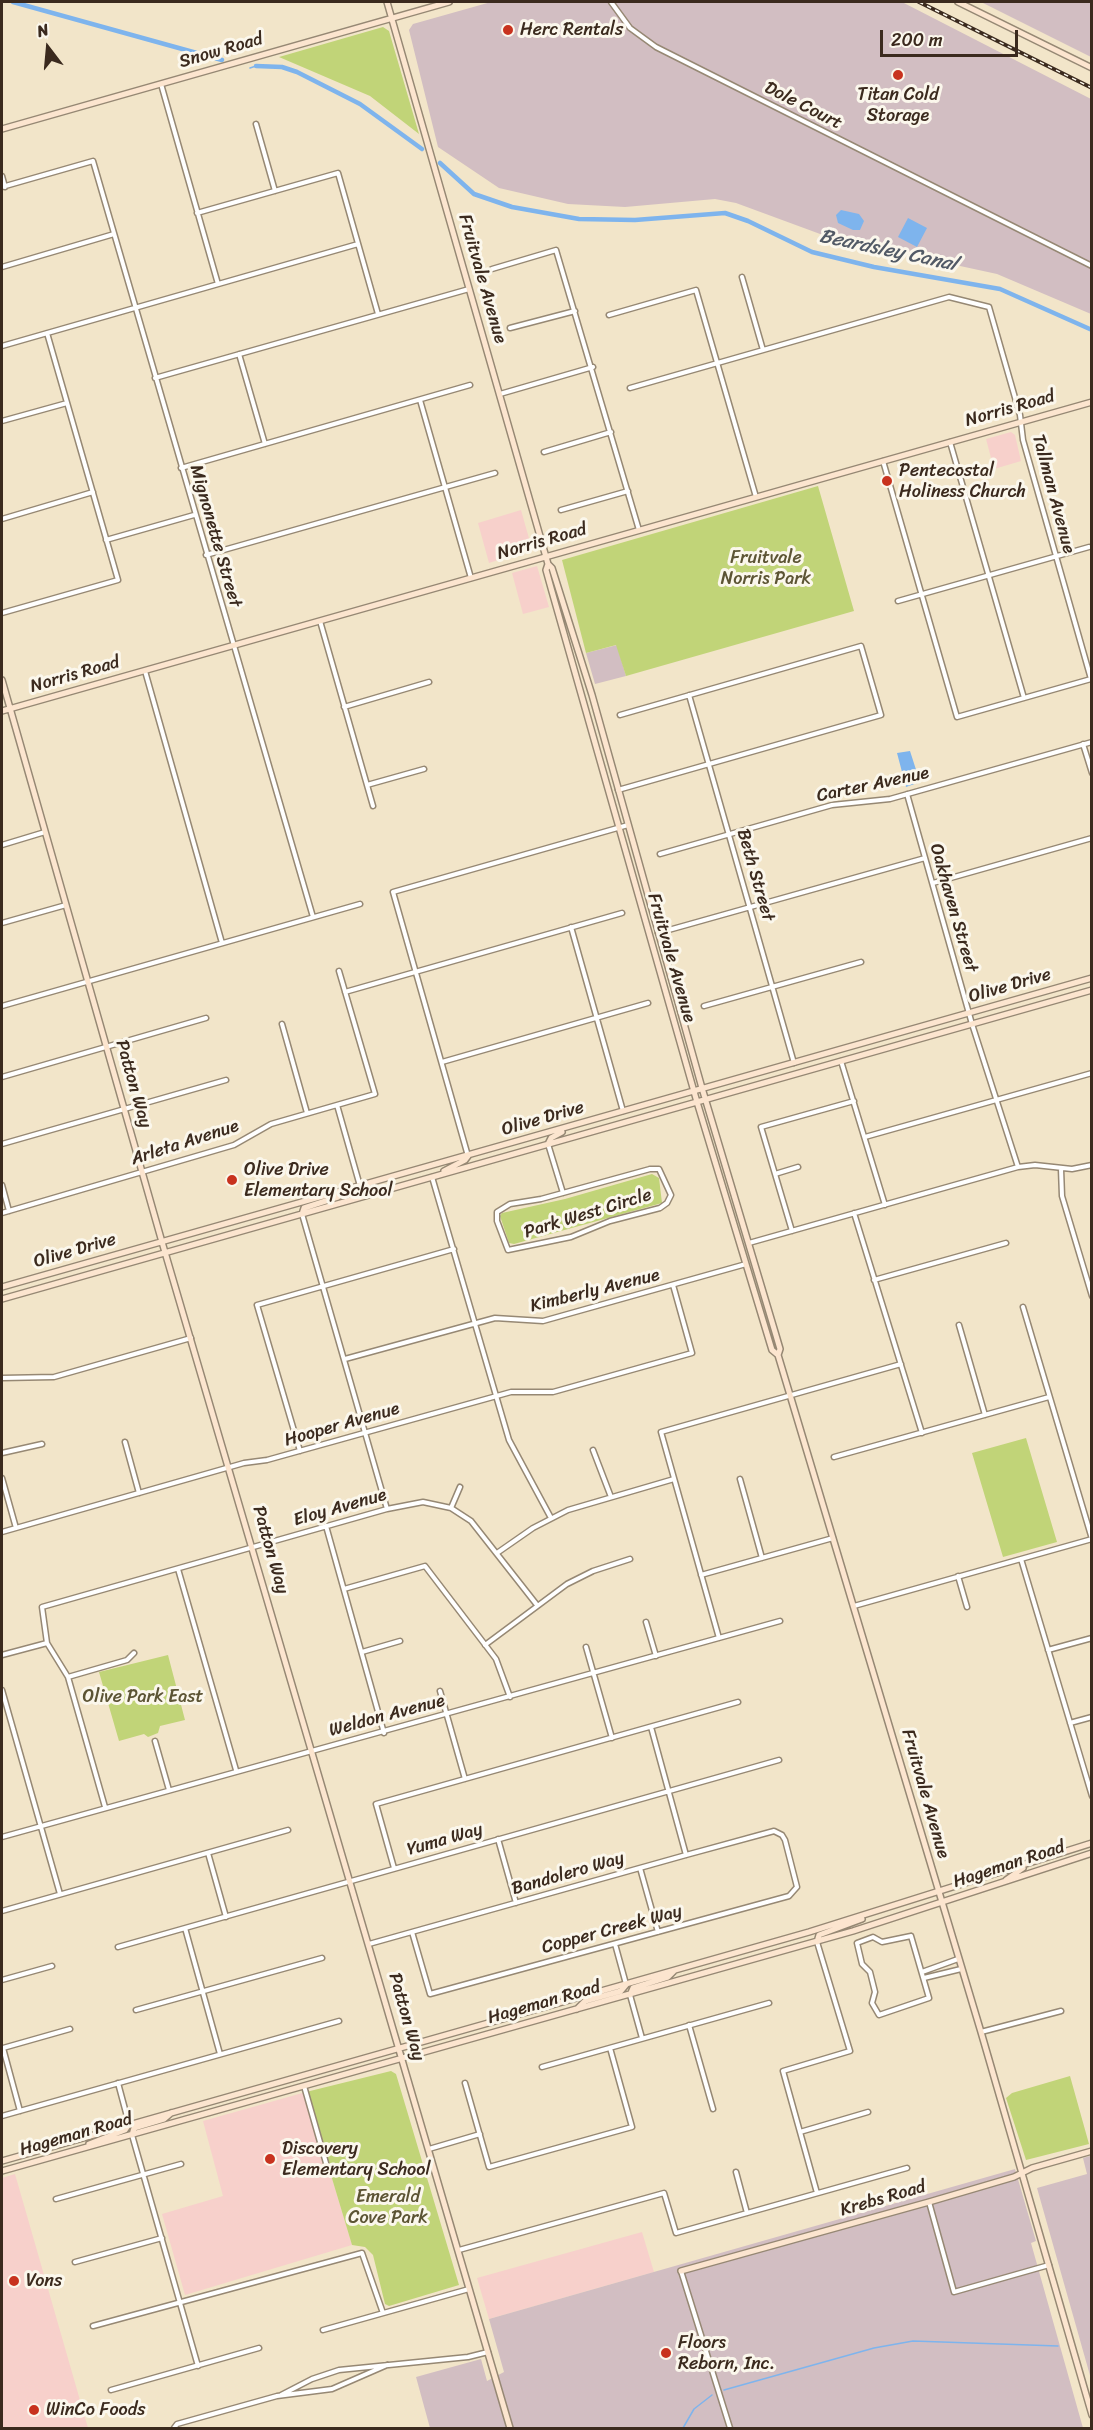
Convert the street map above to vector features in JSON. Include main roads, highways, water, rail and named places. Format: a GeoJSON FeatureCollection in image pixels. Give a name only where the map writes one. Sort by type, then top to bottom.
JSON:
{"type":"FeatureCollection","features":[{"type":"Feature","properties":{"kind":"main road","name":"Fruitvale Avenue"},"geometry":{"type":"LineString","coordinates":[[387,2],[547,556],[546,570],[693,1090],[772,1350],[778,1355],[791,1395],[981,2032],[1092,2415]]}},
{"type":"Feature","properties":{"kind":"main road","name":"Snow Road"},"geometry":{"type":"LineString","coordinates":[[2,129],[449,2]]}},
{"type":"Feature","properties":{"kind":"main road"},"geometry":{"type":"LineString","coordinates":[[958,2],[1092,68]]}},
{"type":"Feature","properties":{"kind":"main road","name":"Norris Road"},"geometry":{"type":"LineString","coordinates":[[2,711],[1092,402]]}},
{"type":"Feature","properties":{"kind":"main road","name":"Fruitvale Avenue"},"geometry":{"type":"LineString","coordinates":[[548,564],[552,568],[584,671],[702,1088],[780,1349],[778,1355]]}},
{"type":"Feature","properties":{"kind":"main road"},"geometry":{"type":"LineString","coordinates":[[575,674],[584,671]]}},
{"type":"Feature","properties":{"kind":"main road","name":"Patton Way"},"geometry":{"type":"LineString","coordinates":[[2,681],[162,1242],[230,1467],[510,2428]]}},
{"type":"Feature","properties":{"kind":"main road","name":"Olive Drive"},"geometry":{"type":"LineString","coordinates":[[2,1287],[1092,978]]}},
{"type":"Feature","properties":{"kind":"main road","name":"Olive Drive"},"geometry":{"type":"LineString","coordinates":[[2,1299],[1092,990]]}},
{"type":"Feature","properties":{"kind":"main road"},"geometry":{"type":"LineString","coordinates":[[548,1144],[551,1138],[580,1124]]}},
{"type":"Feature","properties":{"kind":"main road"},"geometry":{"type":"LineString","coordinates":[[432,1177],[465,1160],[468,1156]]}},
{"type":"Feature","properties":{"kind":"main road"},"geometry":{"type":"LineString","coordinates":[[302,1214],[304,1208],[338,1197],[343,1190]]}},
{"type":"Feature","properties":{"kind":"main road"},"geometry":{"type":"LineString","coordinates":[[746,1264],[761,1286]]}},
{"type":"Feature","properties":{"kind":"main road","name":"Hageman Road"},"geometry":{"type":"LineString","coordinates":[[2,2161],[868,1915],[1092,1843]]}},
{"type":"Feature","properties":{"kind":"main road","name":"Hageman Road"},"geometry":{"type":"LineString","coordinates":[[2,2171],[817,1942],[1092,1853]]}},
{"type":"Feature","properties":{"kind":"main road"},"geometry":{"type":"LineString","coordinates":[[1005,1881],[1020,1869],[1045,1861],[1049,1857]]}},
{"type":"Feature","properties":{"kind":"main road"},"geometry":{"type":"LineString","coordinates":[[817,1942],[819,1935],[854,1924],[868,1915]]}},
{"type":"Feature","properties":{"kind":"main road"},"geometry":{"type":"LineString","coordinates":[[630,1995],[633,1988],[668,1977],[675,1970]]}},
{"type":"Feature","properties":{"kind":"main road"},"geometry":{"type":"LineString","coordinates":[[575,2010],[585,2001],[621,1991],[627,1984]]}},
{"type":"Feature","properties":{"kind":"main road"},"geometry":{"type":"LineString","coordinates":[[132,2135],[134,2128],[164,2119],[173,2112]]}},
{"type":"Feature","properties":{"kind":"main road"},"geometry":{"type":"LineString","coordinates":[[79,2149],[125,2130],[129,2124]]}},
{"type":"Feature","properties":{"kind":"main road","name":"Krebs Road"},"geometry":{"type":"LineString","coordinates":[[681,2271],[929,2202],[1092,2151]]}},
{"type":"Feature","properties":{"kind":"water"},"geometry":{"type":"Polygon","coordinates":[[[841,210],[859,214],[864,221],[860,230],[853,230],[838,223],[836,215],[841,210]]]}},
{"type":"Feature","properties":{"kind":"water"},"geometry":{"type":"Polygon","coordinates":[[[908,218],[927,228],[917,247],[898,237],[908,218]]]}},
{"type":"Feature","properties":{"kind":"water"},"geometry":{"type":"Polygon","coordinates":[[[910,751],[920,782],[906,787],[897,753],[910,751]]]}},
{"type":"Feature","properties":{"kind":"waterway","name":"Beardsley Canal"},"geometry":{"type":"LineString","coordinates":[[13,2],[222,60]]}},
{"type":"Feature","properties":{"kind":"waterway","name":"Beardsley Canal"},"geometry":{"type":"LineString","coordinates":[[250,68],[256,66]]}},
{"type":"Feature","properties":{"kind":"waterway","name":"Beardsley Canal"},"geometry":{"type":"LineString","coordinates":[[256,66],[282,67],[297,72],[360,104],[422,149]]}},
{"type":"Feature","properties":{"kind":"waterway","name":"Beardsley Canal"},"geometry":{"type":"LineString","coordinates":[[440,163],[474,194],[512,207],[579,219],[635,220],[725,213],[748,221],[812,252],[874,267],[1000,289],[1092,330]]}},
{"type":"Feature","properties":{"kind":"waterway"},"geometry":{"type":"LineString","coordinates":[[724,2390],[874,2348],[913,2341],[1058,2346]]}},
{"type":"Feature","properties":{"kind":"waterway"},"geometry":{"type":"LineString","coordinates":[[683,2428],[694,2409],[712,2395]]}},
{"type":"Feature","properties":{"kind":"railway"},"geometry":{"type":"LineString","coordinates":[[919,2],[1092,88]]}},
{"type":"Feature","properties":{"kind":"place","name":"Herc Rentals"},"geometry":{"type":"Point","coordinates":[508,30]}},
{"type":"Feature","properties":{"kind":"place","name":"Titan Cold Storage"},"geometry":{"type":"Point","coordinates":[898,75]}},
{"type":"Feature","properties":{"kind":"place","name":"Pentecostal Holiness Church"},"geometry":{"type":"Point","coordinates":[887,481]}},
{"type":"Feature","properties":{"kind":"place","name":"Olive Drive Elementary School"},"geometry":{"type":"Point","coordinates":[232,1180]}},
{"type":"Feature","properties":{"kind":"place","name":"Discovery Elementary School"},"geometry":{"type":"Point","coordinates":[270,2159]}},
{"type":"Feature","properties":{"kind":"place","name":"Vons"},"geometry":{"type":"Point","coordinates":[14,2281]}},
{"type":"Feature","properties":{"kind":"place","name":"Floors Reborn, Inc."},"geometry":{"type":"Point","coordinates":[666,2353]}},
{"type":"Feature","properties":{"kind":"place","name":"WinCo Foods"},"geometry":{"type":"Point","coordinates":[34,2410]}},
{"type":"Feature","properties":{"kind":"park label","name":"Fruitvale Norris Park"},"geometry":{"type":"Point","coordinates":[766,568]}},
{"type":"Feature","properties":{"kind":"park label","name":"Olive Park East"},"geometry":{"type":"Point","coordinates":[143,1697]}},
{"type":"Feature","properties":{"kind":"park label","name":"Emerald Cove Park"},"geometry":{"type":"Point","coordinates":[388,2207]}}]}
